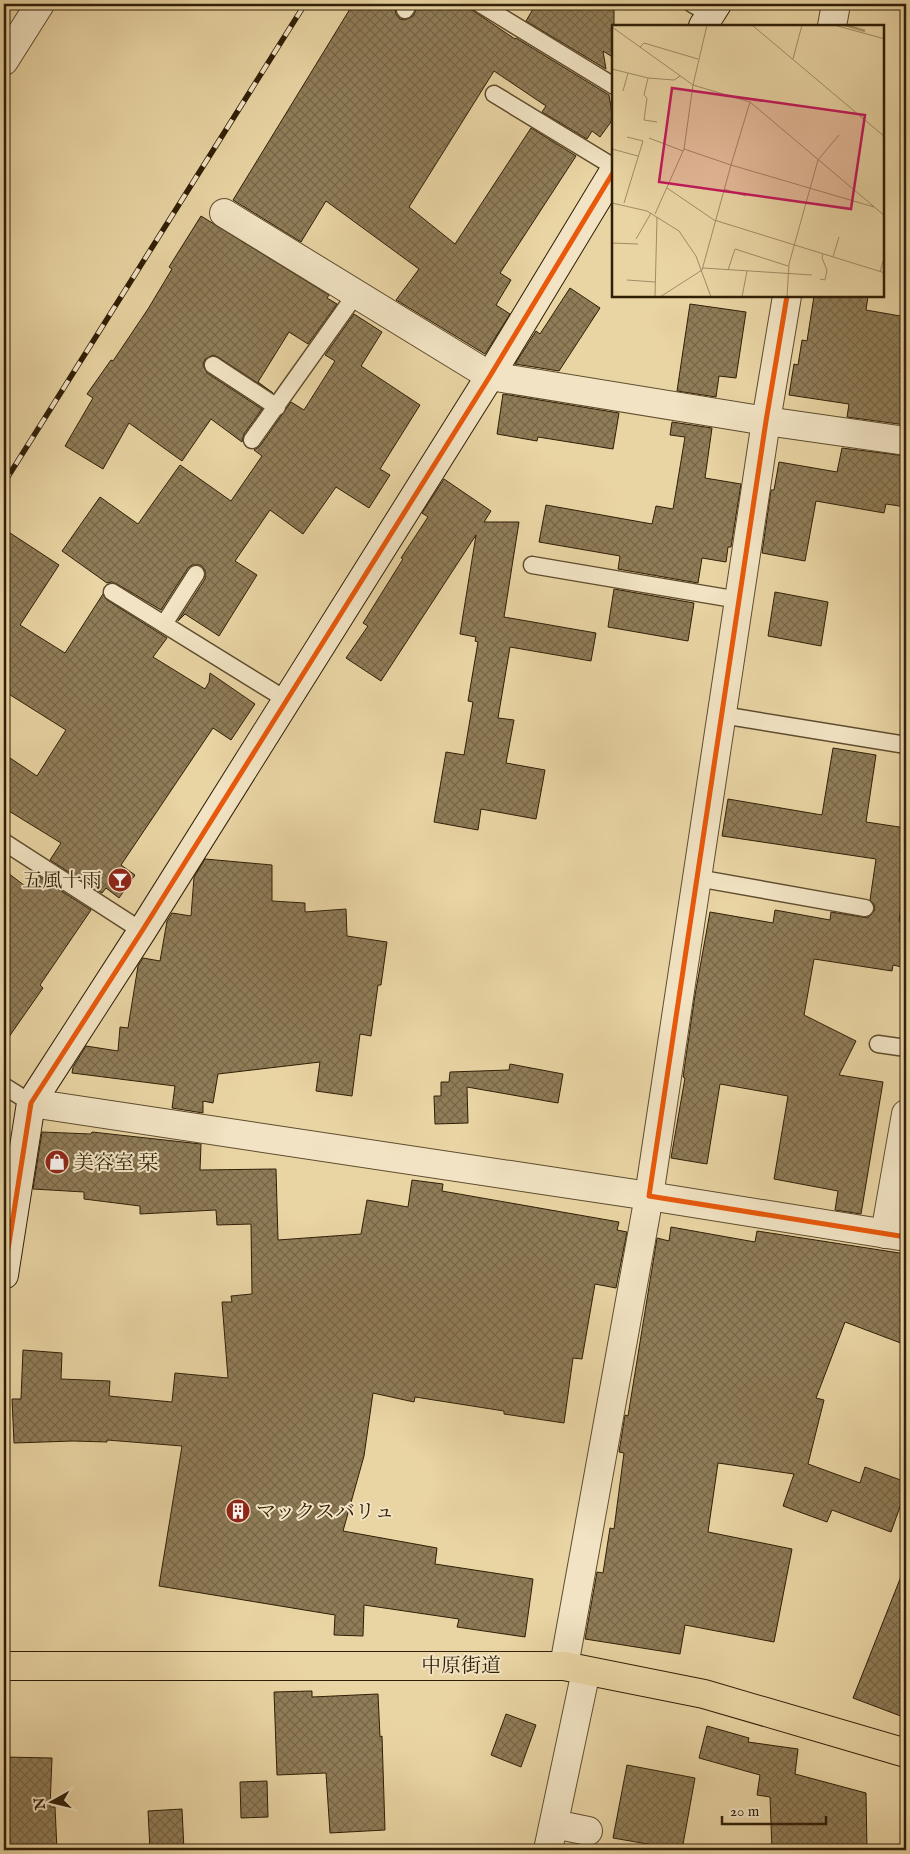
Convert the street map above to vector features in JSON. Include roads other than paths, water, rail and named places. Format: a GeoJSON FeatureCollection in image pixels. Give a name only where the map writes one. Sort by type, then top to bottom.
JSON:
{"type":"FeatureCollection","features":[{"type":"Feature","properties":{"kind":"main road","name":"中原街道"},"geometry":{"type":"LineString","coordinates":[[4,1666],[575,1669],[704,1694],[906,1753]]}},
{"type":"Feature","properties":{"kind":"street"},"geometry":{"type":"LineString","coordinates":[[4,61],[40,4]]}},
{"type":"Feature","properties":{"kind":"street"},"geometry":{"type":"LineString","coordinates":[[832,25],[836,4]]}},
{"type":"Feature","properties":{"kind":"street"},"geometry":{"type":"LineString","coordinates":[[4,1275],[30,1103],[142,931],[285,700],[490,376],[612,174]]}},
{"type":"Feature","properties":{"kind":"street"},"geometry":{"type":"LineString","coordinates":[[224,213],[490,376],[766,421],[906,441]]}},
{"type":"Feature","properties":{"kind":"street"},"geometry":{"type":"LineString","coordinates":[[548,1850],[554,1824],[575,1669],[786,298]]}},
{"type":"Feature","properties":{"kind":"street"},"geometry":{"type":"LineString","coordinates":[[30,1103],[649,1196],[896,1236],[906,1114]]}},
{"type":"Feature","properties":{"kind":"street"},"geometry":{"type":"LineString","coordinates":[[554,1824],[588,1831]]}},
{"type":"Feature","properties":{"kind":"lane"},"geometry":{"type":"LineString","coordinates":[[480,4],[612,85]]}},
{"type":"Feature","properties":{"kind":"lane"},"geometry":{"type":"LineString","coordinates":[[494,94],[612,166]]}},
{"type":"Feature","properties":{"kind":"lane"},"geometry":{"type":"LineString","coordinates":[[252,440],[356,294]]}},
{"type":"Feature","properties":{"kind":"lane"},"geometry":{"type":"LineString","coordinates":[[213,365],[277,406]]}},
{"type":"Feature","properties":{"kind":"lane"},"geometry":{"type":"LineString","coordinates":[[532,565],[739,600]]}},
{"type":"Feature","properties":{"kind":"lane"},"geometry":{"type":"LineString","coordinates":[[164,624],[196,574]]}},
{"type":"Feature","properties":{"kind":"lane"},"geometry":{"type":"LineString","coordinates":[[112,592],[285,700]]}},
{"type":"Feature","properties":{"kind":"lane"},"geometry":{"type":"LineString","coordinates":[[722,716],[906,745]]}},
{"type":"Feature","properties":{"kind":"lane"},"geometry":{"type":"LineString","coordinates":[[5,846],[142,931]]}},
{"type":"Feature","properties":{"kind":"lane"},"geometry":{"type":"LineString","coordinates":[[697,878],[865,908]]}},
{"type":"Feature","properties":{"kind":"lane"},"geometry":{"type":"LineString","coordinates":[[878,1044],[906,1048]]}},
{"type":"Feature","properties":{"kind":"lane"},"geometry":{"type":"LineString","coordinates":[[4,1086],[30,1103]]}},
{"type":"Feature","properties":{"kind":"railway"},"geometry":{"type":"LineString","coordinates":[[4,483],[305,4]]}},
{"type":"Feature","properties":{"kind":"place","name":"五風十雨"},"geometry":{"type":"Point","coordinates":[120,880]}},
{"type":"Feature","properties":{"kind":"place","name":"美容室 栞"},"geometry":{"type":"Point","coordinates":[57,1162]}},
{"type":"Feature","properties":{"kind":"place","name":"マックスバリュ"},"geometry":{"type":"Point","coordinates":[238,1511]}}]}
